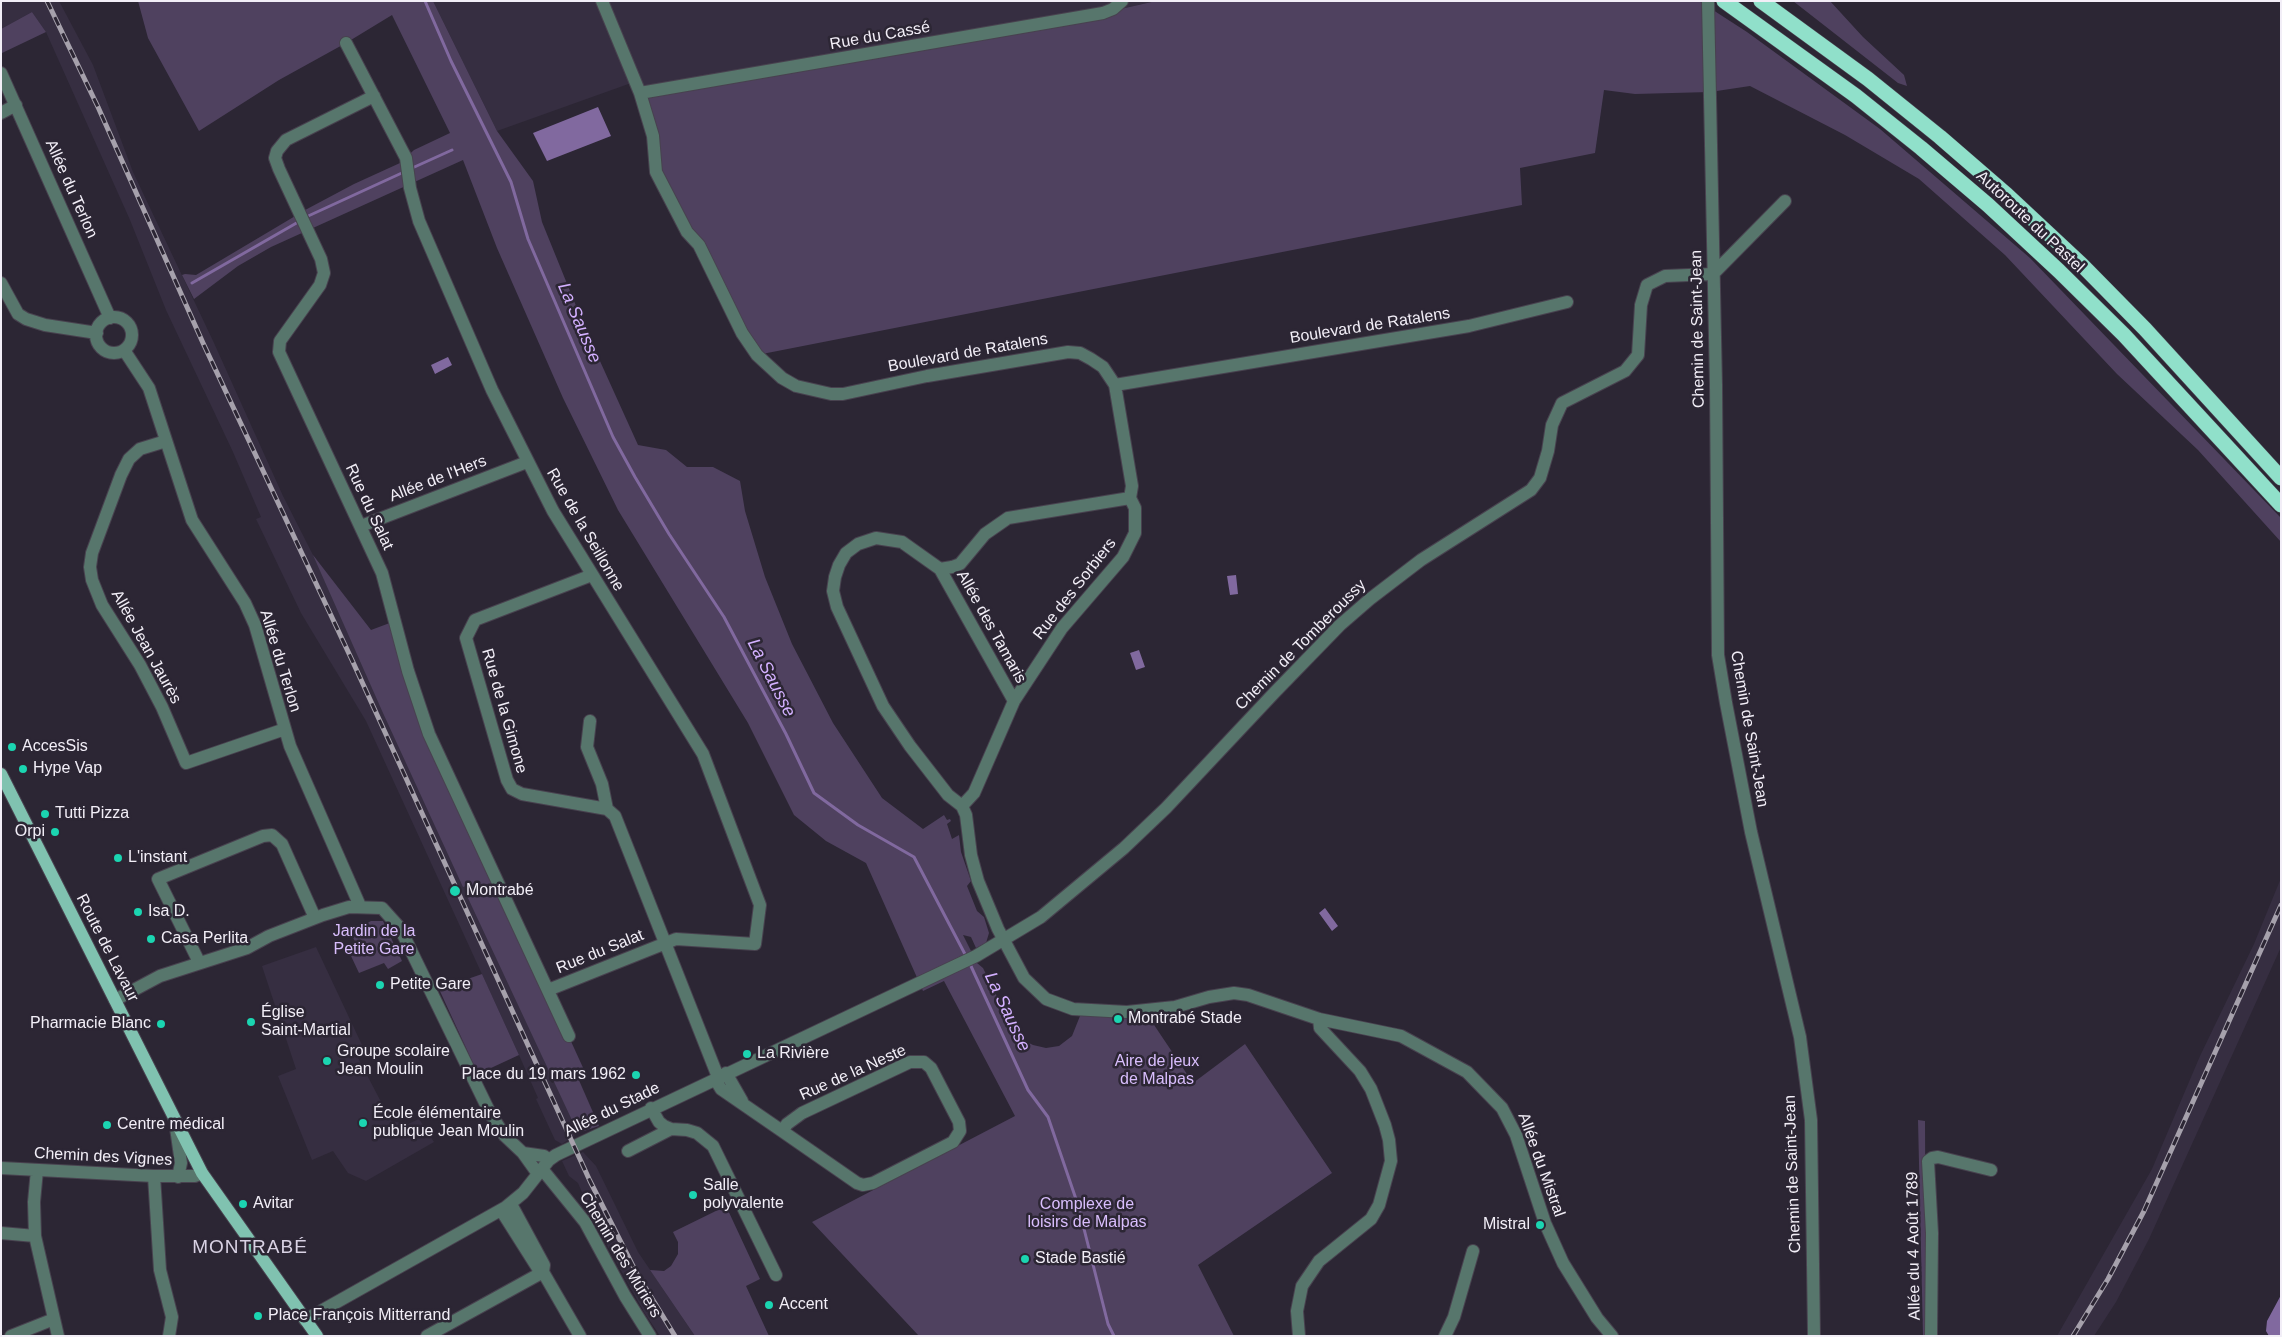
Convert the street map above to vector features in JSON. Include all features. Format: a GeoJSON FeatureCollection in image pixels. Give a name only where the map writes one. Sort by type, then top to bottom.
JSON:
{"type":"FeatureCollection","features":[{"type":"Feature","properties":{"kind":"highway","name":"Autoroute du Pastel"},"geometry":{"type":"LineString","coordinates":[[1724,1],[1856,96],[1988,205],[2124,335],[2281,505]]}},
{"type":"Feature","properties":{"kind":"highway","name":"Autoroute du Pastel"},"geometry":{"type":"LineString","coordinates":[[1761,1],[1868,79],[1940,136],[2007,195],[2082,265],[2145,329],[2281,478]]}},
{"type":"Feature","properties":{"kind":"main road","name":"Route de Lavaur"},"geometry":{"type":"LineString","coordinates":[[1,774],[174,1121],[202,1173],[316,1336]]}},
{"type":"Feature","properties":{"kind":"street","name":"Boulevard de Ratalens"},"geometry":{"type":"LineString","coordinates":[[602,1],[640,93],[654,136],[656,172],[687,232],[699,245],[742,333],[757,355],[782,378],[796,386],[812,391],[843,394],[927,376],[1068,352],[1080,353],[1092,359],[1103,367],[1115,385],[1469,326],[1567,302]]}},
{"type":"Feature","properties":{"kind":"street","name":"Rue du Cassé"},"geometry":{"type":"LineString","coordinates":[[640,93],[1103,13],[1113,9],[1122,1]]}},
{"type":"Feature","properties":{"kind":"street","name":"Chemin de Saint-Jean"},"geometry":{"type":"LineString","coordinates":[[1708,1],[1716,385],[1718,655],[1751,832],[1800,1037],[1811,1120],[1814,1336]]}},
{"type":"Feature","properties":{"kind":"street","name":"Rue de la Seillonne"},"geometry":{"type":"LineString","coordinates":[[346,43],[406,158],[410,188],[419,221],[477,358],[553,511],[703,754],[760,905],[755,944],[676,939],[664,944]]}},
{"type":"Feature","properties":{"kind":"street","name":"Allée du Terlon"},"geometry":{"type":"LineString","coordinates":[[1,73],[110,318]]}},
{"type":"Feature","properties":{"kind":"street","name":"Rue du Salat"},"geometry":{"type":"LineString","coordinates":[[374,96],[286,140],[277,151],[276,162],[324,266],[323,280],[280,342],[279,352],[382,573],[406,663],[429,734],[569,1036]]}},
{"type":"Feature","properties":{"kind":"street"},"geometry":{"type":"LineString","coordinates":[[1,113],[16,105]]}},
{"type":"Feature","properties":{"kind":"street"},"geometry":{"type":"LineString","coordinates":[[1713,274],[1785,201]]}},
{"type":"Feature","properties":{"kind":"street","name":"Chemin de Tomberoussy"},"geometry":{"type":"LineString","coordinates":[[1005,940],[1068,897],[1124,848],[1166,808],[1340,625],[1385,586],[1531,490],[1540,478],[1548,451],[1552,425],[1562,403],[1625,371],[1633,364],[1638,355],[1641,305],[1647,285],[1665,276],[1713,274]]}},
{"type":"Feature","properties":{"kind":"street"},"geometry":{"type":"LineString","coordinates":[[1,283],[18,314],[26,319],[45,325],[96,333]]}},
{"type":"Feature","properties":{"kind":"street"},"geometry":{"type":"LineString","coordinates":[[110,318],[120,319],[129,326],[131,331],[131,342],[124,350],[118,352],[106,351],[99,344],[96,333],[101,324],[110,318]]}},
{"type":"Feature","properties":{"kind":"street","name":"Allée du Terlon"},"geometry":{"type":"LineString","coordinates":[[124,350],[149,388],[192,520],[245,604],[255,625],[290,746],[360,906]]}},
{"type":"Feature","properties":{"kind":"street","name":"Rue des Sorbiers"},"geometry":{"type":"LineString","coordinates":[[962,806],[974,793],[1014,701],[1062,628],[1123,557],[1130,545],[1136,522],[1135,508],[1130,498],[1132,486],[1115,385]]}},
{"type":"Feature","properties":{"kind":"street","name":"Allée Jean Jaurès"},"geometry":{"type":"LineString","coordinates":[[166,441],[140,449],[129,459],[121,475],[92,553],[90,567],[92,580],[102,605],[140,665],[162,707],[186,763],[285,729]]}},
{"type":"Feature","properties":{"kind":"street","name":"Allée de l'Hers"},"geometry":{"type":"LineString","coordinates":[[360,526],[527,462]]}},
{"type":"Feature","properties":{"kind":"street"},"geometry":{"type":"LineString","coordinates":[[1005,940],[978,881],[971,855],[966,815],[962,806],[948,795],[929,771],[883,706],[844,624],[834,591],[835,577],[846,553],[868,540],[890,539],[902,542],[940,569],[960,564],[985,534],[1008,518],[1130,498]]}},
{"type":"Feature","properties":{"kind":"street","name":"Allée des Tamaris"},"geometry":{"type":"LineString","coordinates":[[940,569],[1014,701]]}},
{"type":"Feature","properties":{"kind":"street","name":"Rue de la Gimone"},"geometry":{"type":"LineString","coordinates":[[592,575],[475,620],[466,638],[507,780],[512,789],[522,794],[608,809]]}},
{"type":"Feature","properties":{"kind":"street"},"geometry":{"type":"LineString","coordinates":[[590,721],[587,747],[602,784],[608,809],[615,816],[664,944],[719,1077]]}},
{"type":"Feature","properties":{"kind":"street"},"geometry":{"type":"LineString","coordinates":[[199,962],[158,879],[263,836],[272,835],[282,844],[315,918]]}},
{"type":"Feature","properties":{"kind":"street"},"geometry":{"type":"LineString","coordinates":[[114,1000],[160,976],[247,948],[269,936],[315,918],[349,907],[360,906]]}},
{"type":"Feature","properties":{"kind":"street","name":"Chemin des Mûriers"},"geometry":{"type":"LineString","coordinates":[[360,906],[382,908],[400,928],[488,1110],[505,1136],[543,1168],[584,1222],[625,1296],[650,1336]]}},
{"type":"Feature","properties":{"kind":"street","name":"Allée du Stade"},"geometry":{"type":"LineString","coordinates":[[305,1320],[506,1207],[523,1193],[543,1168],[651,1108],[973,957],[1005,940]]}},
{"type":"Feature","properties":{"kind":"street","name":"Allée du Mistral"},"geometry":{"type":"LineString","coordinates":[[1005,940],[1024,978],[1035,990],[1046,999],[1073,1009],[1116,1012],[1163,1009],[1175,1008],[1209,996],[1234,993],[1248,995],[1319,1019],[1401,1036],[1467,1072],[1502,1108],[1516,1134],[1545,1223],[1563,1263],[1597,1318],[1612,1336]]}},
{"type":"Feature","properties":{"kind":"street","name":"Rue du Salat"},"geometry":{"type":"LineString","coordinates":[[548,990],[664,944]]}},
{"type":"Feature","properties":{"kind":"street"},"geometry":{"type":"LineString","coordinates":[[1299,1336],[1297,1312],[1302,1286],[1318,1261],[1371,1219],[1379,1205],[1391,1162],[1389,1140],[1385,1125],[1371,1088],[1360,1071],[1320,1028],[1319,1019]]}},
{"type":"Feature","properties":{"kind":"street","name":"Rue de la Neste"},"geometry":{"type":"LineString","coordinates":[[719,1077],[744,1103],[782,1131],[857,1183],[863,1185],[873,1183],[952,1142],[960,1130],[959,1122],[931,1068],[924,1062],[918,1061],[910,1062],[802,1113],[787,1124],[782,1131]]}},
{"type":"Feature","properties":{"kind":"street"},"geometry":{"type":"LineString","coordinates":[[651,1108],[659,1122],[671,1130]]}},
{"type":"Feature","properties":{"kind":"street"},"geometry":{"type":"LineString","coordinates":[[174,1121],[181,1163],[178,1177]]}},
{"type":"Feature","properties":{"kind":"street"},"geometry":{"type":"LineString","coordinates":[[628,1151],[671,1130],[687,1130],[697,1133],[713,1146],[776,1275]]}},
{"type":"Feature","properties":{"kind":"street"},"geometry":{"type":"LineString","coordinates":[[523,1153],[544,1156],[543,1168]]}},
{"type":"Feature","properties":{"kind":"street","name":"Allée du 4 Août 1789"},"geometry":{"type":"LineString","coordinates":[[1931,1336],[1932,1233],[1928,1161],[1938,1157],[1991,1170]]}},
{"type":"Feature","properties":{"kind":"street","name":"Chemin des Vignes"},"geometry":{"type":"LineString","coordinates":[[1,1168],[155,1179],[195,1176],[202,1173]]}},
{"type":"Feature","properties":{"kind":"street"},"geometry":{"type":"LineString","coordinates":[[37,1170],[34,1202],[35,1236],[58,1336]]}},
{"type":"Feature","properties":{"kind":"street"},"geometry":{"type":"LineString","coordinates":[[155,1179],[156,1236],[160,1270],[172,1317],[169,1336]]}},
{"type":"Feature","properties":{"kind":"street"},"geometry":{"type":"LineString","coordinates":[[506,1207],[544,1265],[543,1272],[580,1336]]}},
{"type":"Feature","properties":{"kind":"street"},"geometry":{"type":"LineString","coordinates":[[1,1233],[35,1236]]}},
{"type":"Feature","properties":{"kind":"street"},"geometry":{"type":"LineString","coordinates":[[1445,1336],[1454,1317],[1473,1251]]}},
{"type":"Feature","properties":{"kind":"street"},"geometry":{"type":"LineString","coordinates":[[427,1336],[543,1272]]}},
{"type":"Feature","properties":{"kind":"street"},"geometry":{"type":"LineString","coordinates":[[11,1336],[54,1319]]}},
{"type":"Feature","properties":{"kind":"shaded area"},"geometry":{"type":"Polygon","coordinates":[[[1,1],[59,1],[93,65],[133,172],[214,343],[283,496],[313,555],[361,623],[551,1076],[549,1078],[552,1083],[558,1081],[579,1125],[578,1133],[562,1144],[555,1140],[536,1099],[538,1098],[519,1055],[366,721],[301,613],[256,519],[261,517],[233,452],[166,310],[130,220],[46,32],[32,12],[1,29],[1,1]]]}},
{"type":"Feature","properties":{"kind":"shaded area"},"geometry":{"type":"Polygon","coordinates":[[[433,1],[1156,1],[1103,13],[640,93],[634,82],[497,131],[433,1]]]}},
{"type":"Feature","properties":{"kind":"shaded area"},"geometry":{"type":"Polygon","coordinates":[[[598,107],[611,136],[547,161],[533,133],[598,107]]]}},
{"type":"Feature","properties":{"kind":"shaded area"},"geometry":{"type":"Polygon","coordinates":[[[448,357],[452,365],[435,374],[431,365],[448,357]]]}},
{"type":"Feature","properties":{"kind":"shaded area"},"geometry":{"type":"Polygon","coordinates":[[[1236,575],[1238,594],[1230,595],[1227,576],[1236,575]]]}},
{"type":"Feature","properties":{"kind":"shaded area"},"geometry":{"type":"Polygon","coordinates":[[[1139,650],[1145,667],[1136,670],[1130,653],[1139,650]]]}},
{"type":"Feature","properties":{"kind":"shaded area"},"geometry":{"type":"Polygon","coordinates":[[[2281,878],[2281,947],[2149,1239],[2116,1302],[2094,1336],[2057,1336],[2152,1169],[2200,1056],[2254,944],[2281,878]]]}},
{"type":"Feature","properties":{"kind":"shaded area"},"geometry":{"type":"Polygon","coordinates":[[[1325,908],[1338,926],[1332,931],[1319,913],[1325,908]]]}},
{"type":"Feature","properties":{"kind":"shaded area","name":"Groupe scolaire Jean Moulin"},"geometry":{"type":"Polygon","coordinates":[[[316,947],[362,1045],[356,1054],[391,1121],[408,1124],[419,1119],[434,1142],[366,1181],[348,1173],[333,1151],[312,1160],[278,1076],[296,1069],[262,966],[316,947]]]}},
{"type":"Feature","properties":{"kind":"shaded area"},"geometry":{"type":"Polygon","coordinates":[[[583,1152],[596,1166],[638,1252],[695,1336],[660,1336],[644,1312],[596,1225],[578,1183],[569,1176],[562,1161],[583,1152]]]}},
{"type":"Feature","properties":{"kind":"shaded area"},"geometry":{"type":"Polygon","coordinates":[[[2281,1295],[2281,1336],[2269,1336],[2266,1331],[2267,1321],[2281,1295]]]}},
{"type":"Feature","properties":{"kind":"green space"},"geometry":{"type":"Polygon","coordinates":[[[138,1],[433,1],[497,131],[533,181],[542,222],[585,328],[638,445],[666,450],[687,467],[713,467],[740,481],[745,511],[765,577],[792,644],[833,723],[882,798],[923,829],[944,815],[947,820],[950,819],[951,821],[947,824],[952,839],[959,835],[961,852],[971,881],[967,886],[977,911],[984,917],[989,933],[986,943],[976,948],[971,937],[963,935],[977,963],[983,968],[1017,1037],[1033,1045],[1046,1048],[1059,1046],[1072,1036],[1082,1011],[1144,1010],[1193,1083],[1245,1044],[1332,1173],[1198,1265],[1234,1336],[919,1336],[812,1222],[1015,1116],[944,981],[923,991],[866,863],[826,841],[794,815],[748,723],[618,510],[563,398],[497,248],[463,160],[271,247],[238,266],[194,299],[182,275],[196,275],[307,209],[354,184],[400,163],[414,150],[450,133],[392,15],[279,80],[199,131],[148,38],[138,1]]]}},
{"type":"Feature","properties":{"kind":"green space"},"geometry":{"type":"Polygon","coordinates":[[[1156,1],[1699,1],[1747,32],[1880,129],[2030,258],[2281,518],[2281,542],[2198,450],[2117,374],[2005,255],[1919,179],[1845,135],[1750,86],[1710,92],[1635,94],[1604,90],[1595,153],[1520,168],[1522,205],[757,355],[656,172],[640,93],[1103,13],[1156,1]]]}},
{"type":"Feature","properties":{"kind":"green space"},"geometry":{"type":"Polygon","coordinates":[[[1793,1],[1830,1],[1863,37],[1904,75],[1907,86],[1898,83],[1793,1]]]}},
{"type":"Feature","properties":{"kind":"green space"},"geometry":{"type":"Polygon","coordinates":[[[32,12],[46,32],[2,53],[1,29],[32,12]]]}},
{"type":"Feature","properties":{"kind":"green space"},"geometry":{"type":"Polygon","coordinates":[[[313,555],[371,630],[395,621],[422,715],[585,1072],[578,1078],[599,1126],[578,1133],[467,896],[469,894],[466,886],[463,887],[383,713],[313,555]]]}},
{"type":"Feature","properties":{"kind":"green space","name":"Jardin de la Petite Gare"},"geometry":{"type":"Polygon","coordinates":[[[371,921],[383,921],[402,961],[388,969],[384,963],[359,973],[351,956],[360,951],[350,932],[371,921]]]}},
{"type":"Feature","properties":{"kind":"green space"},"geometry":{"type":"Polygon","coordinates":[[[482,974],[519,1055],[478,1074],[439,989],[482,974]]]}},
{"type":"Feature","properties":{"kind":"green space"},"geometry":{"type":"Polygon","coordinates":[[[1918,1120],[1925,1121],[1926,1336],[1923,1336],[1918,1120]]]}},
{"type":"Feature","properties":{"kind":"green space"},"geometry":{"type":"Polygon","coordinates":[[[726,1206],[760,1279],[746,1286],[769,1336],[695,1336],[650,1270],[664,1271],[671,1266],[678,1254],[678,1242],[673,1232],[726,1206]]]}},
{"type":"Feature","properties":{"kind":"waterway","name":"La Sausse"},"geometry":{"type":"LineString","coordinates":[[425,1],[451,61],[511,182],[528,239],[613,437],[635,477],[669,534],[724,617],[786,734],[814,793],[858,825],[914,857],[967,958]]}},
{"type":"Feature","properties":{"kind":"waterway"},"geometry":{"type":"LineString","coordinates":[[410,169],[452,150]]}},
{"type":"Feature","properties":{"kind":"waterway"},"geometry":{"type":"LineString","coordinates":[[306,217],[404,172]]}},
{"type":"Feature","properties":{"kind":"waterway"},"geometry":{"type":"LineString","coordinates":[[192,283],[300,221]]}},
{"type":"Feature","properties":{"kind":"waterway","name":"La Sausse"},"geometry":{"type":"LineString","coordinates":[[970,964],[1028,1090],[1048,1117],[1078,1205],[1108,1324],[1114,1336]]}},
{"type":"Feature","properties":{"kind":"railway"},"geometry":{"type":"LineString","coordinates":[[47,1],[98,107],[203,343],[352,660],[590,1181],[637,1274],[675,1336]]}},
{"type":"Feature","properties":{"kind":"railway"},"geometry":{"type":"LineString","coordinates":[[2073,1336],[2108,1279],[2144,1211],[2281,905]]}},
{"type":"Feature","properties":{"kind":"place","name":"AccesSis"},"geometry":{"type":"Point","coordinates":[12,747]}},
{"type":"Feature","properties":{"kind":"place","name":"Hype Vap"},"geometry":{"type":"Point","coordinates":[23,769]}},
{"type":"Feature","properties":{"kind":"place","name":"Tutti Pizza"},"geometry":{"type":"Point","coordinates":[45,814]}},
{"type":"Feature","properties":{"kind":"place","name":"Orpi"},"geometry":{"type":"Point","coordinates":[55,832]}},
{"type":"Feature","properties":{"kind":"place","name":"L'instant"},"geometry":{"type":"Point","coordinates":[118,858]}},
{"type":"Feature","properties":{"kind":"place","name":"Montrabé"},"geometry":{"type":"Point","coordinates":[455,891]}},
{"type":"Feature","properties":{"kind":"place","name":"Isa D."},"geometry":{"type":"Point","coordinates":[138,912]}},
{"type":"Feature","properties":{"kind":"place","name":"Casa Perlita"},"geometry":{"type":"Point","coordinates":[151,939]}},
{"type":"Feature","properties":{"kind":"place","name":"Petite Gare"},"geometry":{"type":"Point","coordinates":[380,985]}},
{"type":"Feature","properties":{"kind":"place","name":"Montrabé Stade"},"geometry":{"type":"Point","coordinates":[1118,1019]}},
{"type":"Feature","properties":{"kind":"place","name":"Église Saint-Martial"},"geometry":{"type":"Point","coordinates":[251,1022]}},
{"type":"Feature","properties":{"kind":"place","name":"Pharmacie Blanc"},"geometry":{"type":"Point","coordinates":[161,1024]}},
{"type":"Feature","properties":{"kind":"place","name":"La Rivière"},"geometry":{"type":"Point","coordinates":[747,1054]}},
{"type":"Feature","properties":{"kind":"place","name":"Groupe scolaire Jean Moulin"},"geometry":{"type":"Point","coordinates":[327,1061]}},
{"type":"Feature","properties":{"kind":"place","name":"Place du 19 mars 1962"},"geometry":{"type":"Point","coordinates":[636,1075]}},
{"type":"Feature","properties":{"kind":"place","name":"École élémentaire publique Jean Moulin"},"geometry":{"type":"Point","coordinates":[363,1123]}},
{"type":"Feature","properties":{"kind":"place","name":"Centre médical"},"geometry":{"type":"Point","coordinates":[107,1125]}},
{"type":"Feature","properties":{"kind":"place","name":"Salle polyvalente"},"geometry":{"type":"Point","coordinates":[693,1195]}},
{"type":"Feature","properties":{"kind":"place","name":"Avitar"},"geometry":{"type":"Point","coordinates":[243,1204]}},
{"type":"Feature","properties":{"kind":"place","name":"Mistral"},"geometry":{"type":"Point","coordinates":[1540,1225]}},
{"type":"Feature","properties":{"kind":"place","name":"Stade Bastié"},"geometry":{"type":"Point","coordinates":[1025,1259]}},
{"type":"Feature","properties":{"kind":"place","name":"Accent"},"geometry":{"type":"Point","coordinates":[769,1305]}},
{"type":"Feature","properties":{"kind":"place","name":"Place François Mitterrand"},"geometry":{"type":"Point","coordinates":[258,1316]}},
{"type":"Feature","properties":{"kind":"district","name":"MONTRABÉ"},"geometry":{"type":"Point","coordinates":[250,1248]}},
{"type":"Feature","properties":{"kind":"park label","name":"Aire de jeux de Malpas"},"geometry":{"type":"Point","coordinates":[1157,1071]}},
{"type":"Feature","properties":{"kind":"park label","name":"Complexe de loisirs de Malpas"},"geometry":{"type":"Point","coordinates":[1087,1214]}}]}
